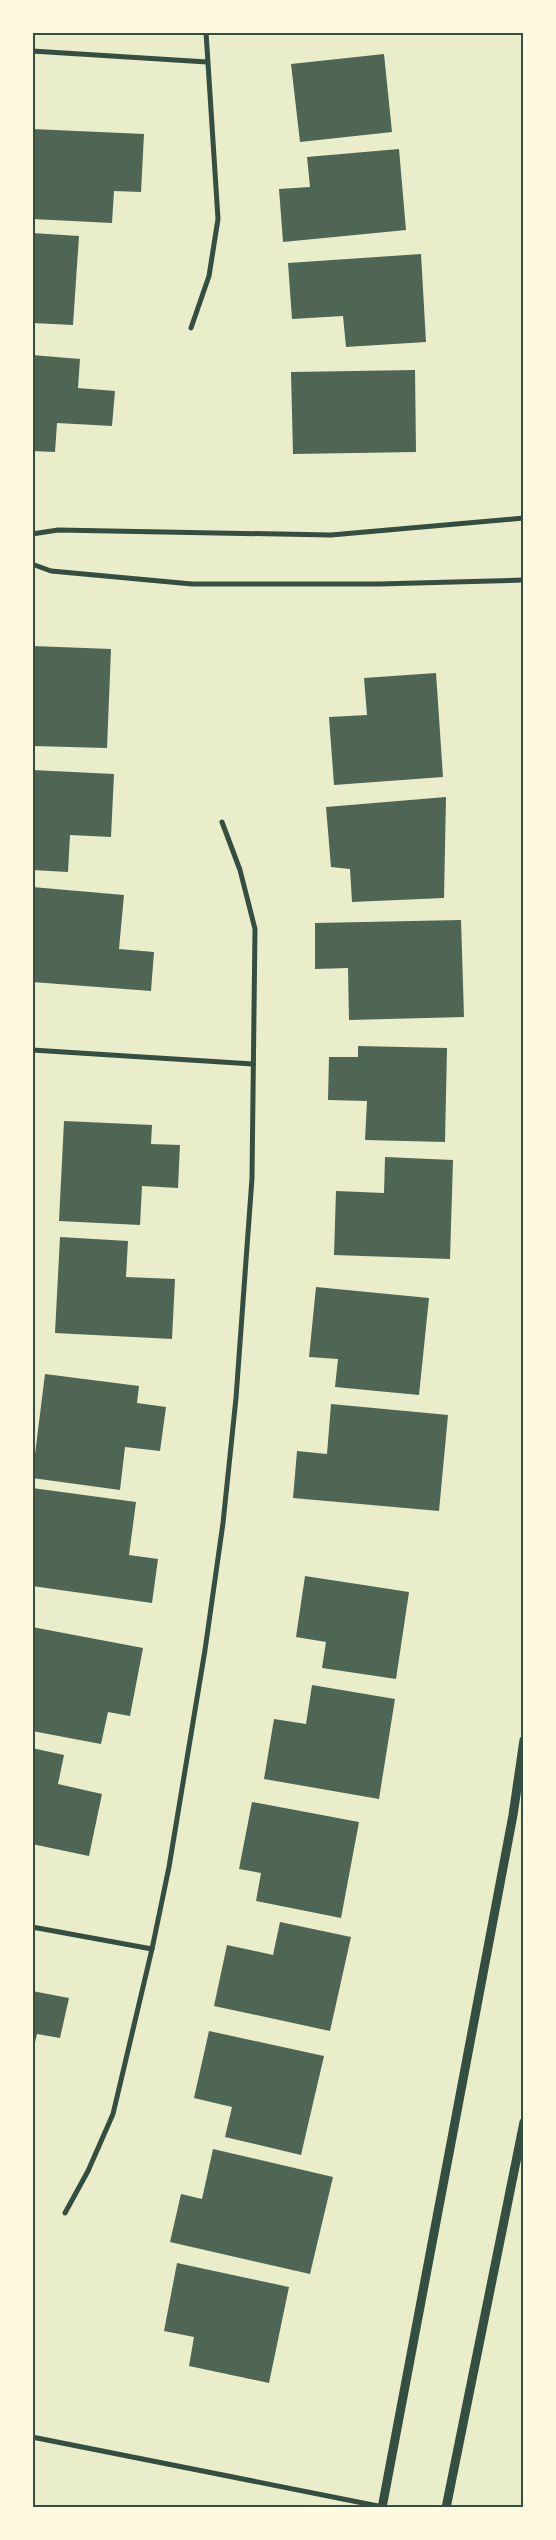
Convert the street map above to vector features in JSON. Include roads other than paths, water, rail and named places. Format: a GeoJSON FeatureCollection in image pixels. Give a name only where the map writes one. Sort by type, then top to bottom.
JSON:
{"type":"FeatureCollection","features":[{"type":"Feature","properties":{"kind":"street"},"geometry":{"type":"LineString","coordinates":[[192,328],[209,276],[218,219],[206,32]]}},
{"type":"Feature","properties":{"kind":"street"},"geometry":{"type":"LineString","coordinates":[[32,51],[207,62]]}},
{"type":"Feature","properties":{"kind":"street"},"geometry":{"type":"LineString","coordinates":[[32,534],[58,530],[331,535],[524,518]]}},
{"type":"Feature","properties":{"kind":"street"},"geometry":{"type":"LineString","coordinates":[[32,564],[51,571],[192,584],[379,584],[524,580]]}},
{"type":"Feature","properties":{"kind":"street"},"geometry":{"type":"LineString","coordinates":[[65,2213],[88,2171],[113,2114],[152,1949],[169,1867],[205,1650],[223,1523],[236,1398],[252,1178],[255,929],[240,870],[222,822]]}},
{"type":"Feature","properties":{"kind":"street"},"geometry":{"type":"LineString","coordinates":[[32,1050],[253,1064]]}},
{"type":"Feature","properties":{"kind":"street"},"geometry":{"type":"LineString","coordinates":[[32,2438],[384,2507],[513,1815],[524,1740]]}},
{"type":"Feature","properties":{"kind":"street"},"geometry":{"type":"LineString","coordinates":[[32,1927],[152,1949]]}},
{"type":"Feature","properties":{"kind":"street"},"geometry":{"type":"LineString","coordinates":[[446,2508],[524,2122]]}}]}
